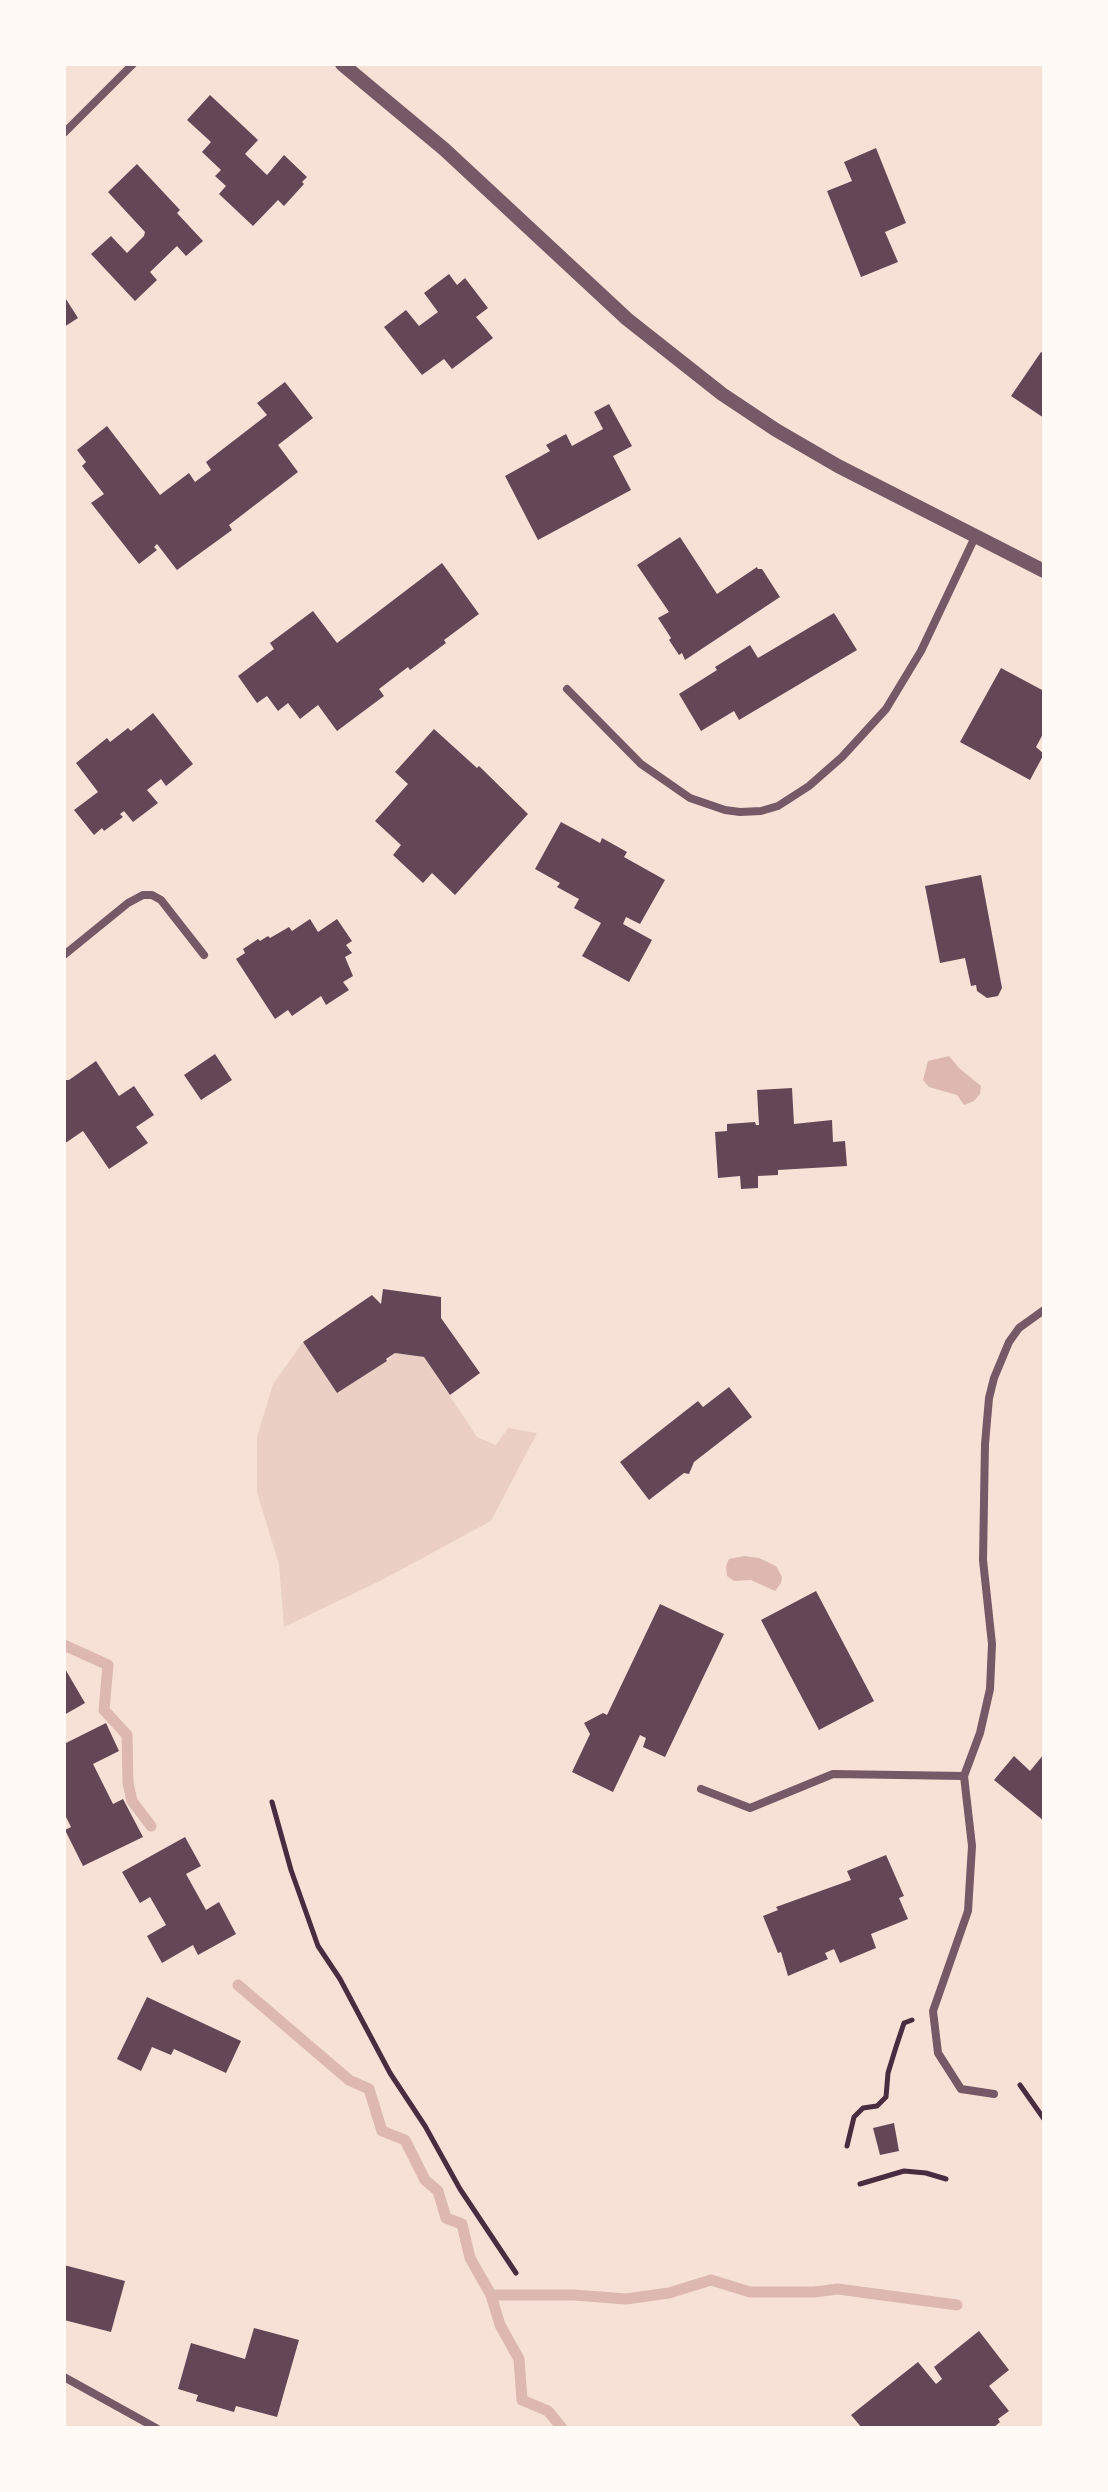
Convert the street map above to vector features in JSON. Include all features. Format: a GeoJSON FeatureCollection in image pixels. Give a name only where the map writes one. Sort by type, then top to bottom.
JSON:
{"type":"FeatureCollection","features":[{"type":"Feature","properties":{"kind":"street"},"geometry":{"type":"LineString","coordinates":[[64,133],[133,64]]}},
{"type":"Feature","properties":{"kind":"street"},"geometry":{"type":"LineString","coordinates":[[342,64],[444,149],[627,319],[709,385],[804,447],[1044,571]]}},
{"type":"Feature","properties":{"kind":"street"},"geometry":{"type":"LineString","coordinates":[[567,689],[641,764],[690,798],[740,812],[778,806],[809,786],[842,757],[886,709],[921,651],[975,537]]}},
{"type":"Feature","properties":{"kind":"street"},"geometry":{"type":"LineString","coordinates":[[64,955],[128,903],[143,895],[152,895],[161,900],[204,955]]}},
{"type":"Feature","properties":{"kind":"street"},"geometry":{"type":"LineString","coordinates":[[994,2094],[961,2089],[938,2053],[933,2011],[968,1911],[972,1846],[964,1776],[980,1733],[990,1689],[992,1644],[983,1550],[989,1398],[1009,1342],[1019,1328],[1044,1310]]}},
{"type":"Feature","properties":{"kind":"street"},"geometry":{"type":"LineString","coordinates":[[701,1789],[750,1808],[833,1774],[964,1776]]}},
{"type":"Feature","properties":{"kind":"street"},"geometry":{"type":"LineString","coordinates":[[64,2377],[156,2428]]}},
{"type":"Feature","properties":{"kind":"path"},"geometry":{"type":"LineString","coordinates":[[272,1802],[291,1870],[318,1946],[460,2189],[516,2273]]}},
{"type":"Feature","properties":{"kind":"path"},"geometry":{"type":"LineString","coordinates":[[847,2146],[854,2117],[863,2108],[877,2106],[886,2097],[888,2073],[904,2023]]}},
{"type":"Feature","properties":{"kind":"path"},"geometry":{"type":"LineString","coordinates":[[1020,2085],[1044,2119]]}},
{"type":"Feature","properties":{"kind":"path"},"geometry":{"type":"LineString","coordinates":[[860,2184],[904,2171],[946,2179]]}},
{"type":"Feature","properties":{"kind":"shaded area"},"geometry":{"type":"Polygon","coordinates":[[[949,1056],[981,1086],[980,1094],[974,1101],[964,1105],[957,1095],[929,1087],[923,1080],[928,1061],[949,1056]]]}},
{"type":"Feature","properties":{"kind":"shaded area"},"geometry":{"type":"Polygon","coordinates":[[[303,1342],[337,1393],[395,1353],[424,1357],[477,1437],[496,1445],[508,1428],[537,1433],[491,1521],[382,1580],[284,1627],[279,1565],[257,1492],[257,1437],[273,1384],[303,1342]]]}},
{"type":"Feature","properties":{"kind":"shaded area"},"geometry":{"type":"Polygon","coordinates":[[[744,1556],[759,1558],[776,1566],[782,1577],[775,1591],[751,1580],[734,1581],[727,1576],[729,1559],[744,1556]]]}},
{"type":"Feature","properties":{"kind":"building"},"geometry":{"type":"Polygon","coordinates":[[[210,95],[258,140],[245,154],[267,175],[284,155],[307,177],[284,206],[278,200],[253,226],[219,194],[226,186],[215,176],[221,170],[202,152],[211,142],[187,120],[210,95]]]}},
{"type":"Feature","properties":{"kind":"building"},"geometry":{"type":"Polygon","coordinates":[[[876,148],[906,223],[885,232],[898,262],[861,277],[827,191],[852,181],[844,162],[876,148]]]}},
{"type":"Feature","properties":{"kind":"building"},"geometry":{"type":"Polygon","coordinates":[[[137,164],[180,210],[177,213],[203,241],[186,256],[177,246],[150,272],[157,280],[135,301],[91,254],[111,236],[127,253],[144,236],[145,232],[108,192],[137,164]]]}},
{"type":"Feature","properties":{"kind":"building"},"geometry":{"type":"Polygon","coordinates":[[[449,274],[457,285],[465,278],[488,308],[476,317],[493,338],[452,369],[444,359],[422,375],[384,327],[406,310],[419,326],[438,312],[424,293],[449,274]]]}},
{"type":"Feature","properties":{"kind":"building"},"geometry":{"type":"Polygon","coordinates":[[[64,296],[78,318],[64,327],[64,296]]]}},
{"type":"Feature","properties":{"kind":"building"},"geometry":{"type":"Polygon","coordinates":[[[1041,352],[1044,354],[1044,418],[1011,396],[1041,352]]]}},
{"type":"Feature","properties":{"kind":"building"},"geometry":{"type":"Polygon","coordinates":[[[285,382],[313,418],[278,445],[298,472],[229,525],[232,530],[177,570],[157,544],[154,547],[157,550],[139,564],[91,503],[104,494],[82,466],[86,462],[77,450],[107,426],[160,495],[189,473],[195,482],[211,470],[206,462],[267,415],[257,403],[285,382]]]}},
{"type":"Feature","properties":{"kind":"building"},"geometry":{"type":"Polygon","coordinates":[[[609,404],[632,446],[613,456],[631,490],[538,540],[505,476],[550,451],[546,445],[566,434],[572,446],[603,429],[594,412],[609,404]]]}},
{"type":"Feature","properties":{"kind":"building"},"geometry":{"type":"Polygon","coordinates":[[[680,537],[717,594],[757,567],[762,569],[780,597],[685,660],[669,640],[671,638],[658,618],[669,612],[637,565],[680,537]]]}},
{"type":"Feature","properties":{"kind":"building"},"geometry":{"type":"Polygon","coordinates":[[[442,563],[479,614],[410,670],[408,667],[379,689],[384,696],[337,731],[318,705],[300,719],[288,703],[278,711],[267,696],[257,703],[238,676],[274,649],[270,643],[313,611],[337,643],[442,563]]]}},
{"type":"Feature","properties":{"kind":"building"},"geometry":{"type":"Polygon","coordinates":[[[834,613],[857,650],[739,720],[734,711],[701,731],[679,694],[750,645],[758,658],[834,613]]]}},
{"type":"Feature","properties":{"kind":"building"},"geometry":{"type":"Polygon","coordinates":[[[1001,668],[1044,691],[1044,732],[1036,747],[1044,754],[1030,780],[960,742],[1001,668]]]}},
{"type":"Feature","properties":{"kind":"building"},"geometry":{"type":"Polygon","coordinates":[[[153,713],[193,764],[166,786],[161,779],[147,790],[158,803],[133,822],[124,811],[120,814],[123,817],[94,835],[74,810],[98,792],[76,763],[107,738],[110,742],[128,728],[131,731],[153,713]]]}},
{"type":"Feature","properties":{"kind":"building"},"geometry":{"type":"Polygon","coordinates":[[[434,729],[477,768],[479,766],[528,814],[455,895],[432,873],[423,883],[393,855],[401,845],[375,821],[408,784],[395,772],[434,729]]]}},
{"type":"Feature","properties":{"kind":"building"},"geometry":{"type":"Polygon","coordinates":[[[561,822],[600,843],[602,838],[627,852],[624,857],[665,880],[640,924],[626,917],[623,924],[652,940],[629,982],[582,956],[601,923],[574,908],[579,899],[557,887],[560,883],[535,869],[561,822]]]}},
{"type":"Feature","properties":{"kind":"building"},"geometry":{"type":"Polygon","coordinates":[[[981,875],[1002,988],[998,996],[987,998],[977,991],[976,985],[971,986],[965,958],[940,963],[925,886],[981,875]]]}},
{"type":"Feature","properties":{"kind":"building"},"geometry":{"type":"Polygon","coordinates":[[[310,919],[318,932],[337,919],[352,941],[346,945],[352,953],[345,957],[353,976],[343,982],[349,990],[326,1005],[321,996],[292,1016],[288,1010],[275,1019],[236,959],[245,953],[243,949],[258,939],[270,938],[289,927],[292,931],[310,919]]]}},
{"type":"Feature","properties":{"kind":"building"},"geometry":{"type":"Polygon","coordinates":[[[215,1054],[232,1080],[201,1100],[184,1075],[215,1054]]]}},
{"type":"Feature","properties":{"kind":"building"},"geometry":{"type":"Polygon","coordinates":[[[96,1061],[119,1096],[134,1086],[154,1115],[136,1127],[148,1143],[109,1169],[83,1131],[64,1144],[64,1080],[69,1080],[96,1061]]]}},
{"type":"Feature","properties":{"kind":"building"},"geometry":{"type":"Polygon","coordinates":[[[792,1088],[794,1124],[832,1120],[833,1142],[845,1141],[847,1166],[778,1170],[778,1175],[758,1176],[758,1188],[741,1189],[740,1176],[718,1178],[715,1132],[727,1131],[727,1124],[755,1122],[759,1125],[757,1090],[792,1088]]]}},
{"type":"Feature","properties":{"kind":"building"},"geometry":{"type":"Polygon","coordinates":[[[383,1289],[441,1297],[441,1318],[480,1373],[450,1395],[424,1357],[395,1353],[337,1393],[303,1342],[372,1295],[381,1304],[383,1289]]]}},
{"type":"Feature","properties":{"kind":"building"},"geometry":{"type":"Polygon","coordinates":[[[729,1387],[752,1417],[694,1462],[689,1474],[684,1473],[649,1500],[620,1462],[698,1401],[703,1407],[729,1387]]]}},
{"type":"Feature","properties":{"kind":"building"},"geometry":{"type":"Polygon","coordinates":[[[816,1591],[874,1701],[819,1730],[761,1620],[816,1591]]]}},
{"type":"Feature","properties":{"kind":"building"},"geometry":{"type":"Polygon","coordinates":[[[660,1604],[724,1634],[665,1757],[643,1747],[646,1738],[640,1735],[613,1792],[572,1772],[590,1734],[584,1723],[603,1713],[607,1715],[660,1604]]]}},
{"type":"Feature","properties":{"kind":"building"},"geometry":{"type":"Polygon","coordinates":[[[64,1667],[85,1703],[64,1715],[64,1667]]]}},
{"type":"Feature","properties":{"kind":"building"},"geometry":{"type":"Polygon","coordinates":[[[106,1723],[119,1751],[93,1764],[113,1804],[123,1799],[143,1837],[83,1866],[65,1830],[71,1827],[64,1813],[64,1744],[106,1723]]]}},
{"type":"Feature","properties":{"kind":"building"},"geometry":{"type":"Polygon","coordinates":[[[1044,1754],[1044,1821],[994,1780],[1014,1756],[1030,1771],[1044,1754]]]}},
{"type":"Feature","properties":{"kind":"building"},"geometry":{"type":"Polygon","coordinates":[[[185,1837],[201,1866],[186,1874],[206,1910],[219,1902],[236,1934],[198,1955],[193,1945],[162,1963],[147,1936],[166,1925],[150,1897],[140,1903],[122,1872],[185,1837]]]}},
{"type":"Feature","properties":{"kind":"building"},"geometry":{"type":"Polygon","coordinates":[[[886,1855],[904,1896],[899,1898],[908,1919],[871,1934],[876,1948],[840,1963],[834,1949],[825,1953],[828,1959],[788,1976],[781,1952],[778,1953],[763,1916],[778,1910],[776,1907],[851,1880],[847,1871],[886,1855]]]}},
{"type":"Feature","properties":{"kind":"building"},"geometry":{"type":"Polygon","coordinates":[[[147,1997],[241,2041],[226,2073],[174,2049],[171,2055],[152,2047],[141,2071],[117,2059],[147,1997]]]}},
{"type":"Feature","properties":{"kind":"building"},"geometry":{"type":"Polygon","coordinates":[[[894,2123],[899,2151],[880,2155],[873,2128],[894,2123]]]}},
{"type":"Feature","properties":{"kind":"building"},"geometry":{"type":"Polygon","coordinates":[[[64,2265],[125,2281],[111,2332],[64,2320],[64,2265]]]}},
{"type":"Feature","properties":{"kind":"building"},"geometry":{"type":"Polygon","coordinates":[[[254,2328],[299,2340],[277,2417],[236,2406],[234,2412],[196,2401],[198,2395],[178,2389],[191,2343],[245,2359],[254,2328]]]}},
{"type":"Feature","properties":{"kind":"building"},"geometry":{"type":"Polygon","coordinates":[[[979,2331],[1009,2370],[989,2386],[1009,2411],[998,2419],[1000,2422],[993,2428],[862,2428],[851,2415],[918,2362],[936,2384],[942,2379],[934,2367],[979,2331]]]}},
{"type":"Feature","properties":{"kind":"waterway"},"geometry":{"type":"LineString","coordinates":[[64,1645],[108,1665],[104,1710],[127,1735],[128,1783],[132,1801],[151,1826]]}},
{"type":"Feature","properties":{"kind":"waterway"},"geometry":{"type":"LineString","coordinates":[[238,1985],[349,2080],[369,2089],[382,2131],[405,2140],[425,2180],[438,2191],[446,2218],[462,2224],[470,2258],[491,2295],[500,2325],[519,2359],[522,2400],[548,2411],[562,2428]]}},
{"type":"Feature","properties":{"kind":"waterway"},"geometry":{"type":"LineString","coordinates":[[491,2295],[574,2295],[626,2299],[669,2293],[711,2280],[750,2292],[838,2289],[957,2305]]}}]}
